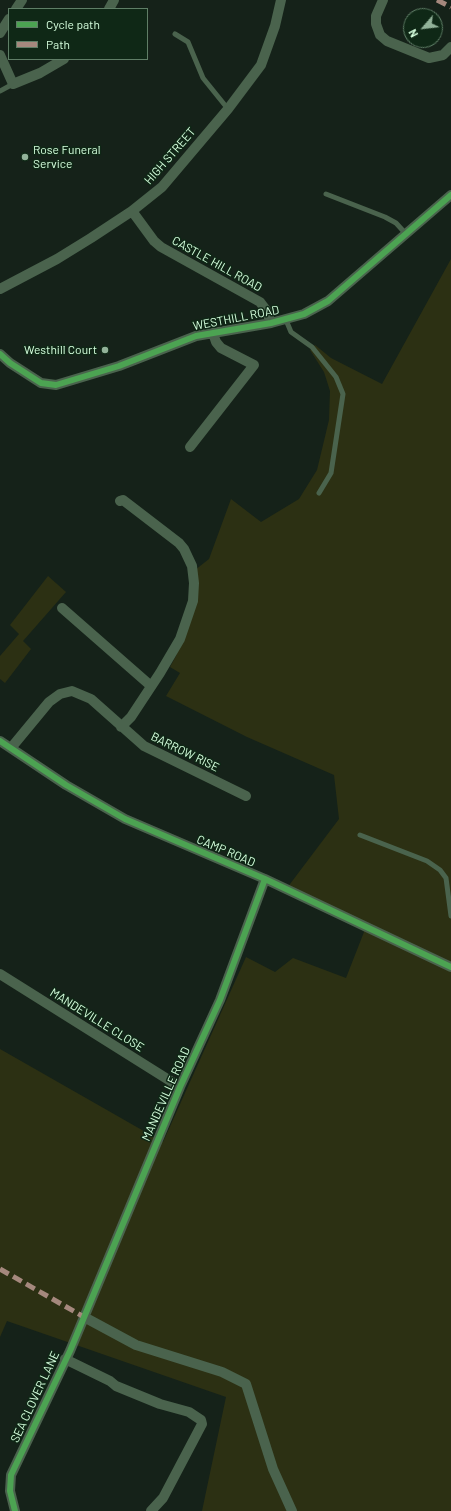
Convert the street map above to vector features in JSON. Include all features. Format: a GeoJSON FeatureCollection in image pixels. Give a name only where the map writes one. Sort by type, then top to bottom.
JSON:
{"type":"FeatureCollection","features":[{"type":"Feature","properties":{"kind":"street","name":"HIGH STREET"},"geometry":{"type":"LineString","coordinates":[[0,289],[64,255],[132,211],[162,186],[228,109],[261,65],[275,26],[281,0]]}},
{"type":"Feature","properties":{"kind":"street"},"geometry":{"type":"LineString","coordinates":[[383,0],[376,16],[376,24],[380,35],[387,41],[429,58],[443,54],[451,47]]}},
{"type":"Feature","properties":{"kind":"street"},"geometry":{"type":"LineString","coordinates":[[0,32],[8,20]]}},
{"type":"Feature","properties":{"kind":"street"},"geometry":{"type":"LineString","coordinates":[[0,54],[13,84],[62,60]]}},
{"type":"Feature","properties":{"kind":"street","name":"WESTHILL ROAD"},"geometry":{"type":"LineString","coordinates":[[0,354],[13,365],[41,383],[56,385],[119,366],[184,340],[213,333],[286,320],[310,312],[328,301],[451,195]]}},
{"type":"Feature","properties":{"kind":"street","name":"CASTLE HILL ROAD"},"geometry":{"type":"LineString","coordinates":[[132,211],[154,241],[161,247],[260,302],[266,310],[271,323]]}},
{"type":"Feature","properties":{"kind":"street"},"geometry":{"type":"LineString","coordinates":[[190,447],[254,365],[222,348],[216,342],[213,333]]}},
{"type":"Feature","properties":{"kind":"street"},"geometry":{"type":"LineString","coordinates":[[120,501],[123,500],[179,543],[188,557],[194,575],[193,601],[180,639],[131,717],[121,727]]}},
{"type":"Feature","properties":{"kind":"street"},"geometry":{"type":"LineString","coordinates":[[62,608],[151,686]]}},
{"type":"Feature","properties":{"kind":"street","name":"BARROW RISE"},"geometry":{"type":"LineString","coordinates":[[11,748],[49,702],[67,691],[78,692],[91,699],[137,742],[246,796]]}},
{"type":"Feature","properties":{"kind":"street","name":"CAMP ROAD"},"geometry":{"type":"LineString","coordinates":[[0,741],[66,785],[125,819],[265,879],[451,967]]}},
{"type":"Feature","properties":{"kind":"street","name":"MANDEVILLE ROAD"},"geometry":{"type":"LineString","coordinates":[[84,1317],[180,1087],[223,992],[265,879]]}},
{"type":"Feature","properties":{"kind":"street","name":"MANDEVILLE CLOSE"},"geometry":{"type":"LineString","coordinates":[[0,974],[180,1087]]}},
{"type":"Feature","properties":{"kind":"street"},"geometry":{"type":"LineString","coordinates":[[84,1317],[136,1345],[222,1372],[246,1384],[273,1469],[292,1511]]}},
{"type":"Feature","properties":{"kind":"street","name":"SEA CLOVER LANE"},"geometry":{"type":"LineString","coordinates":[[15,1511],[10,1491],[10,1475],[84,1317]]}},
{"type":"Feature","properties":{"kind":"street","name":"SEA CLOVER LANE"},"geometry":{"type":"LineString","coordinates":[[65,1360],[110,1381],[116,1386],[160,1404],[189,1412],[201,1420],[202,1424],[163,1498],[151,1511]]}},
{"type":"Feature","properties":{"kind":"lane"},"geometry":{"type":"LineString","coordinates":[[175,34],[188,42],[203,78],[228,109]]}},
{"type":"Feature","properties":{"kind":"lane"},"geometry":{"type":"LineString","coordinates":[[0,91],[13,84]]}},
{"type":"Feature","properties":{"kind":"lane"},"geometry":{"type":"LineString","coordinates":[[326,194],[385,217],[396,223],[406,234]]}},
{"type":"Feature","properties":{"kind":"lane"},"geometry":{"type":"LineString","coordinates":[[286,320],[291,332],[312,347],[336,377],[343,394],[331,473],[319,493]]}},
{"type":"Feature","properties":{"kind":"lane"},"geometry":{"type":"LineString","coordinates":[[360,835],[428,861],[440,870],[446,878],[451,916]]}},
{"type":"Feature","properties":{"kind":"green space"},"geometry":{"type":"Polygon","coordinates":[[[451,259],[451,1511],[202,1511],[226,1397],[7,1321],[0,1337],[0,1049],[163,1142],[246,957],[275,972],[293,958],[346,978],[364,932],[356,920],[287,888],[339,819],[334,775],[247,737],[166,696],[180,673],[170,667],[176,656],[198,593],[195,570],[209,559],[231,499],[261,522],[299,499],[317,470],[329,420],[330,391],[324,372],[310,350],[315,345],[331,358],[382,384],[451,259]]]}},
{"type":"Feature","properties":{"kind":"green space"},"geometry":{"type":"Polygon","coordinates":[[[48,576],[66,592],[23,641],[31,649],[5,683],[0,679],[0,656],[19,634],[10,625],[48,576]]]}},
{"type":"Feature","properties":{"kind":"marked path"},"geometry":{"type":"LineString","coordinates":[[437,0],[451,7]]}},
{"type":"Feature","properties":{"kind":"marked path"},"geometry":{"type":"LineString","coordinates":[[0,1269],[84,1317]]}},
{"type":"Feature","properties":{"kind":"cycle path"},"geometry":{"type":"LineString","coordinates":[[0,354],[10,363],[41,383],[56,385],[119,366],[196,336],[271,323],[304,314],[328,301],[451,195]]}},
{"type":"Feature","properties":{"kind":"cycle path"},"geometry":{"type":"LineString","coordinates":[[0,741],[66,785],[125,819],[265,879],[451,967]]}},
{"type":"Feature","properties":{"kind":"cycle path"},"geometry":{"type":"LineString","coordinates":[[15,1511],[10,1491],[11,1475],[70,1351],[180,1087],[220,1000],[265,879]]}},
{"type":"Feature","properties":{"kind":"place","name":"Rose Funeral Service"},"geometry":{"type":"Point","coordinates":[25,157]}},
{"type":"Feature","properties":{"kind":"place","name":"Westhill Court"},"geometry":{"type":"Point","coordinates":[105,350]}}]}
